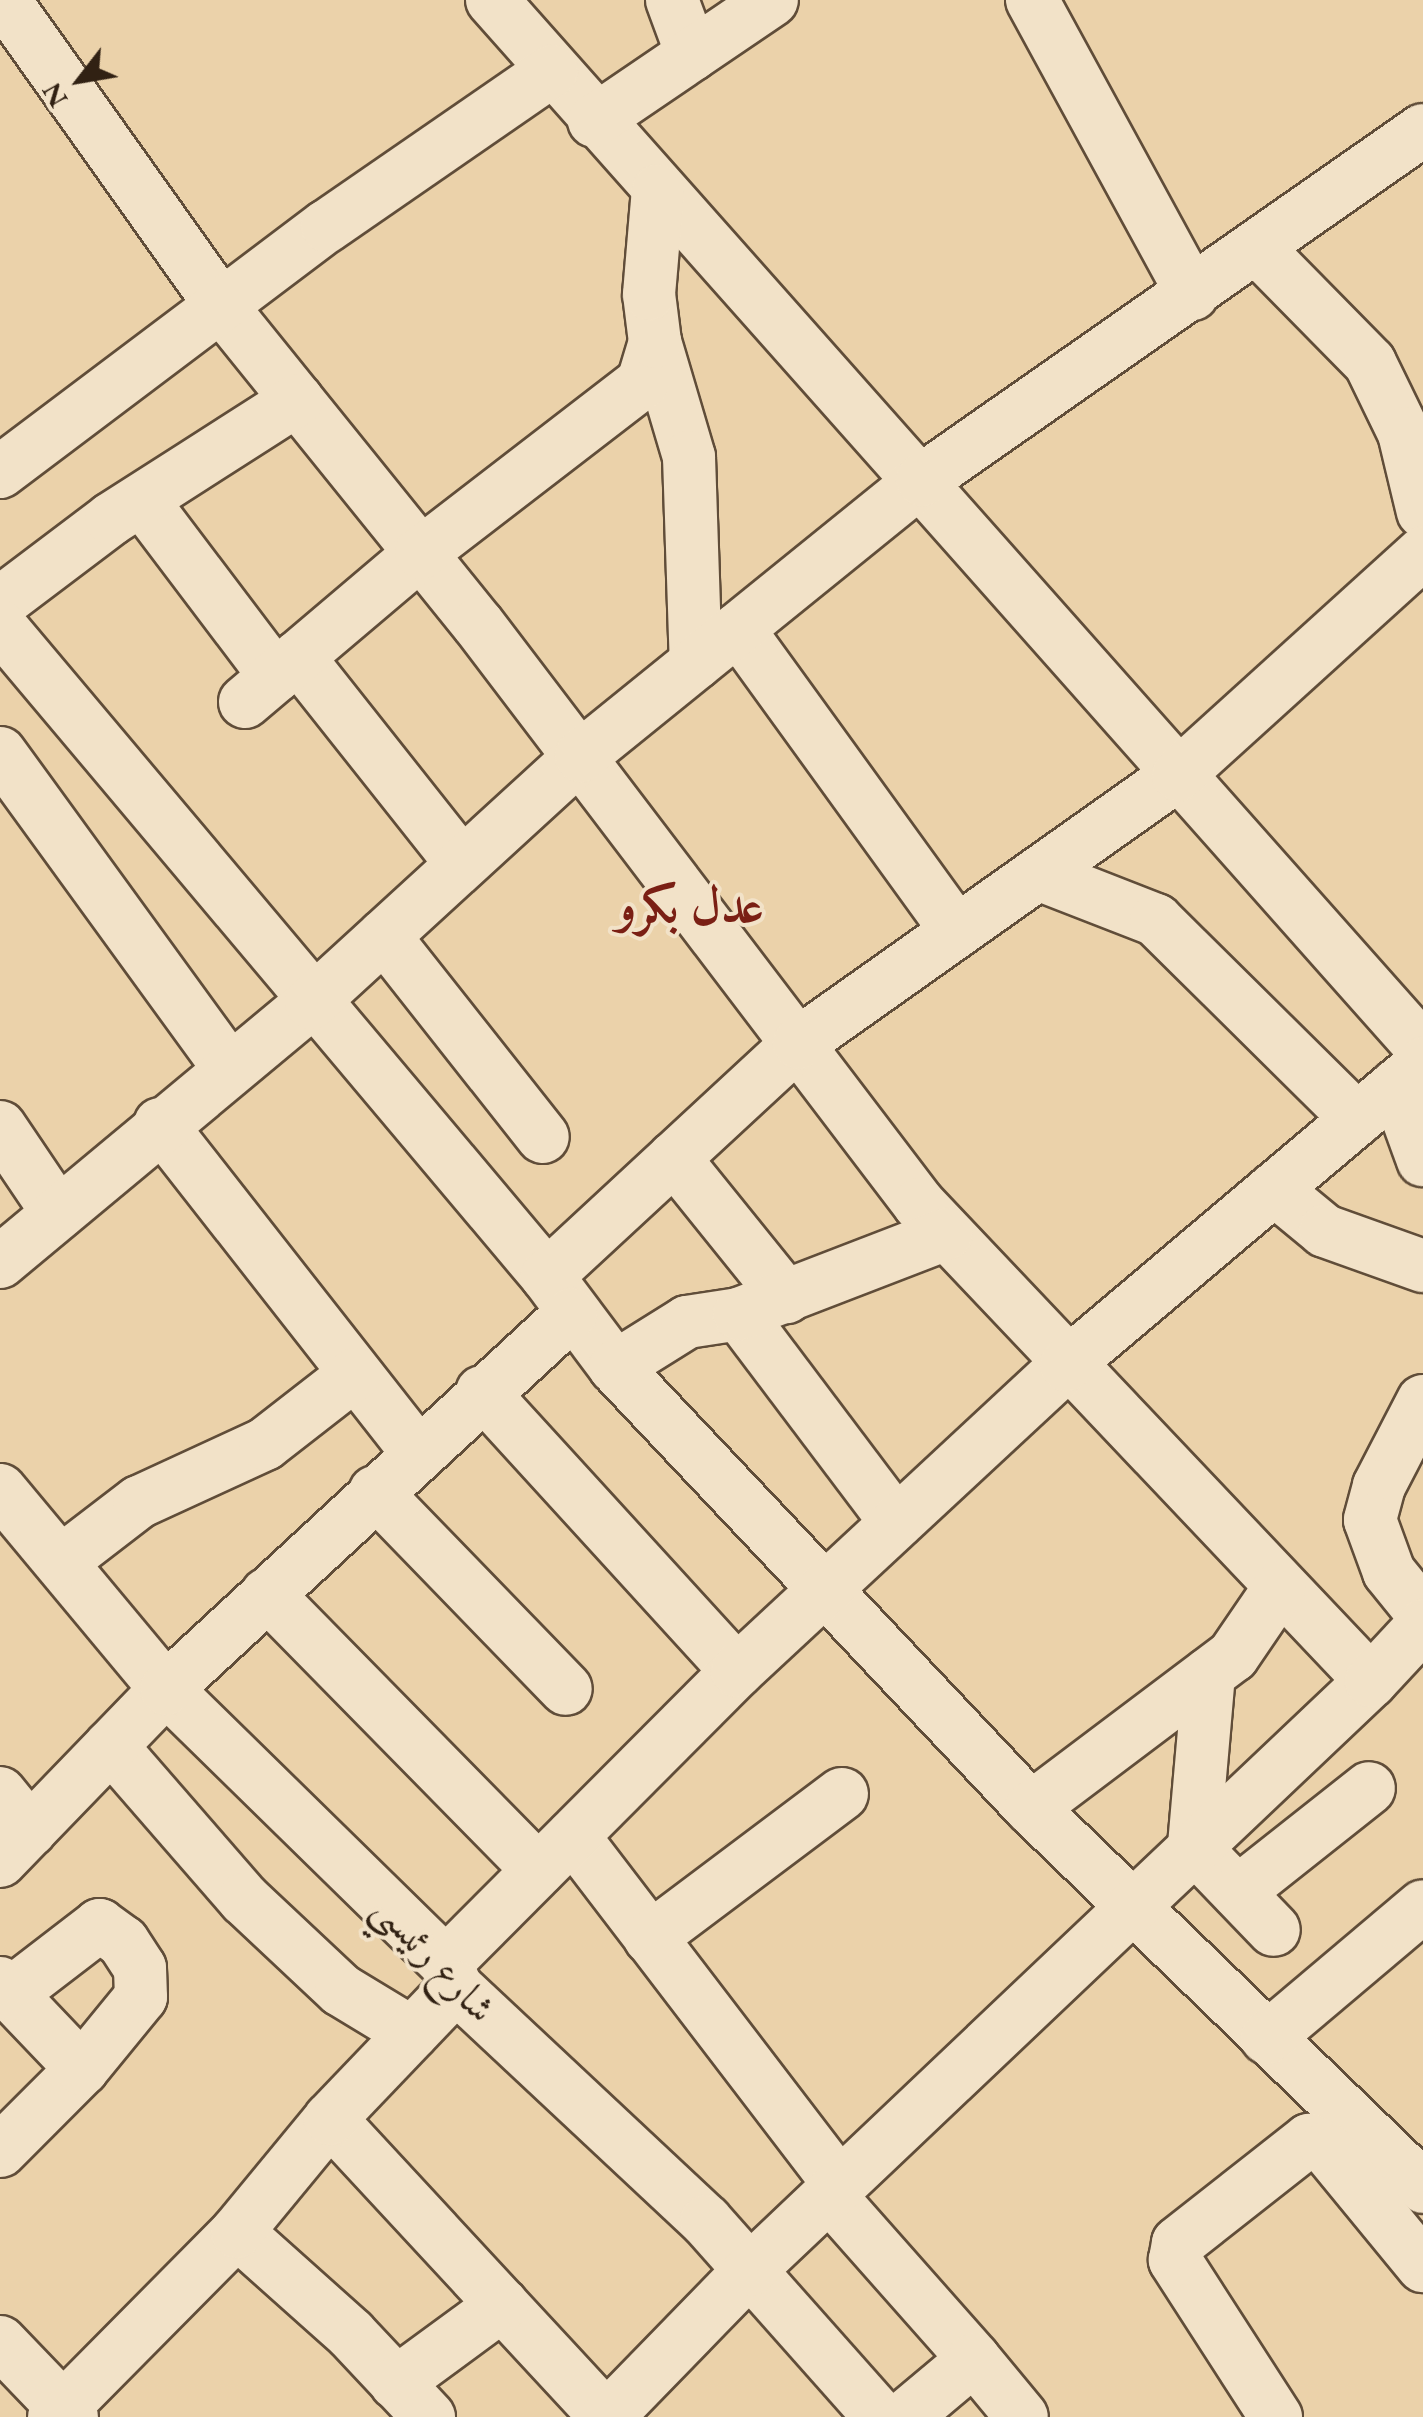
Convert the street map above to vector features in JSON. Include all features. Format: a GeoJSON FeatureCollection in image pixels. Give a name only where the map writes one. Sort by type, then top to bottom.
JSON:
{"type":"FeatureCollection","features":[{"type":"Feature","properties":{"kind":"street"},"geometry":{"type":"LineString","coordinates":[[492,0],[594,120],[922,480],[1178,775],[1400,1079],[1423,1160]]}},
{"type":"Feature","properties":{"kind":"street"},"geometry":{"type":"LineString","coordinates":[[672,0],[692,54]]}},
{"type":"Feature","properties":{"kind":"street"},"geometry":{"type":"LineString","coordinates":[[594,120],[772,0]]}},
{"type":"Feature","properties":{"kind":"street"},"geometry":{"type":"LineString","coordinates":[[1032,0],[1192,294]]}},
{"type":"Feature","properties":{"kind":"street"},"geometry":{"type":"LineString","coordinates":[[14,2],[222,307],[422,553],[946,1234],[1066,1366],[1371,1681]]}},
{"type":"Feature","properties":{"kind":"street"},"geometry":{"type":"LineString","coordinates":[[0,472],[326,226],[552,70]]}},
{"type":"Feature","properties":{"kind":"street"},"geometry":{"type":"LineString","coordinates":[[0,1262],[160,1124],[311,1003],[580,756],[922,480],[1423,130]]}},
{"type":"Feature","properties":{"kind":"street"},"geometry":{"type":"LineString","coordinates":[[658,190],[649,294],[654,342],[689,457],[696,663]]}},
{"type":"Feature","properties":{"kind":"street"},"geometry":{"type":"LineString","coordinates":[[1257,248],[1370,363],[1404,432],[1423,512]]}},
{"type":"Feature","properties":{"kind":"street"},"geometry":{"type":"LineString","coordinates":[[273,678],[422,553],[643,382],[654,342]]}},
{"type":"Feature","properties":{"kind":"street"},"geometry":{"type":"LineString","coordinates":[[0,603],[142,500],[297,400]]}},
{"type":"Feature","properties":{"kind":"street"},"geometry":{"type":"LineString","coordinates":[[142,500],[273,678],[462,864]]}},
{"type":"Feature","properties":{"kind":"street"},"geometry":{"type":"LineString","coordinates":[[10,1828],[111,1746],[482,1392],[674,1158],[799,1044],[1178,775],[1423,553]]}},
{"type":"Feature","properties":{"kind":"street"},"geometry":{"type":"LineString","coordinates":[[0,626],[616,1368],[822,1591],[1031,1808],[1134,1904],[1267,2038],[1415,2165]]}},
{"type":"Feature","properties":{"kind":"street"},"geometry":{"type":"LineString","coordinates":[[738,629],[957,931]]}},
{"type":"Feature","properties":{"kind":"street"},"geometry":{"type":"LineString","coordinates":[[0,752],[230,1068]]}},
{"type":"Feature","properties":{"kind":"street"},"geometry":{"type":"LineString","coordinates":[[1038,874],[1156,920],[1400,1079]]}},
{"type":"Feature","properties":{"kind":"street"},"geometry":{"type":"LineString","coordinates":[[384,936],[542,1137]]}},
{"type":"Feature","properties":{"kind":"street"},"geometry":{"type":"LineString","coordinates":[[0,2342],[63,2414],[238,2232],[330,2120],[412,2033],[451,1975],[555,1853],[737,1671],[1066,1366],[1400,1079]]}},
{"type":"Feature","properties":{"kind":"street"},"geometry":{"type":"LineString","coordinates":[[160,1124],[417,1452]]}},
{"type":"Feature","properties":{"kind":"street"},"geometry":{"type":"LineString","coordinates":[[0,1128],[58,1213]]}},
{"type":"Feature","properties":{"kind":"street"},"geometry":{"type":"LineString","coordinates":[[674,1158],[896,1522]]}},
{"type":"Feature","properties":{"kind":"street"},"geometry":{"type":"LineString","coordinates":[[1274,1189],[1325,1231],[1423,1266]]}},
{"type":"Feature","properties":{"kind":"street"},"geometry":{"type":"LineString","coordinates":[[616,1368],[687,1322],[763,1306],[946,1234]]}},
{"type":"Feature","properties":{"kind":"street"},"geometry":{"type":"LineString","coordinates":[[62,1561],[138,1502],[265,1444],[355,1374]]}},
{"type":"Feature","properties":{"kind":"street"},"geometry":{"type":"LineString","coordinates":[[482,1392],[737,1671]]}},
{"type":"Feature","properties":{"kind":"street"},"geometry":{"type":"LineString","coordinates":[[330,2120],[607,2417],[750,2270],[1371,1681],[1421,1629],[1389,1572],[1370,1520],[1379,1486],[1423,1400]]}},
{"type":"Feature","properties":{"kind":"street","name":"شارع رئيسي"},"geometry":{"type":"LineString","coordinates":[[0,1490],[166,1690],[451,1975],[706,2221],[880,2417]]}},
{"type":"Feature","properties":{"kind":"street"},"geometry":{"type":"LineString","coordinates":[[375,1492],[566,1689]]}},
{"type":"Feature","properties":{"kind":"street"},"geometry":{"type":"LineString","coordinates":[[1031,1808],[1233,1656],[1280,1587]]}},
{"type":"Feature","properties":{"kind":"street"},"geometry":{"type":"LineString","coordinates":[[267,1594],[650,1938],[835,2190],[1022,2417]]}},
{"type":"Feature","properties":{"kind":"street"},"geometry":{"type":"LineString","coordinates":[[1209,1674],[1194,1847],[1274,1930]]}},
{"type":"Feature","properties":{"kind":"street"},"geometry":{"type":"LineString","coordinates":[[111,1746],[244,1898],[340,1990],[412,2033]]}},
{"type":"Feature","properties":{"kind":"street"},"geometry":{"type":"LineString","coordinates":[[1238,1892],[1368,1788]]}},
{"type":"Feature","properties":{"kind":"street"},"geometry":{"type":"LineString","coordinates":[[650,1938],[842,1794]]}},
{"type":"Feature","properties":{"kind":"street"},"geometry":{"type":"LineString","coordinates":[[1267,2038],[1423,1906]]}},
{"type":"Feature","properties":{"kind":"street"},"geometry":{"type":"LineString","coordinates":[[0,2151],[82,2069],[141,1997],[140,1968],[124,1942],[100,1925],[81,1933],[5,1989],[82,2069]]}},
{"type":"Feature","properties":{"kind":"street"},"geometry":{"type":"LineString","coordinates":[[1276,2417],[1175,2260],[1178,2243],[1309,2140],[1326,2148],[1423,2266]]}},
{"type":"Feature","properties":{"kind":"street"},"geometry":{"type":"LineString","coordinates":[[238,2232],[412,2400],[502,2305]]}},
{"type":"Feature","properties":{"kind":"street"},"geometry":{"type":"LineString","coordinates":[[905,2417],[974,2358]]}},
{"type":"Feature","properties":{"kind":"district","name":"عدل بكرو"},"geometry":{"type":"Point","coordinates":[690,905]}}]}
